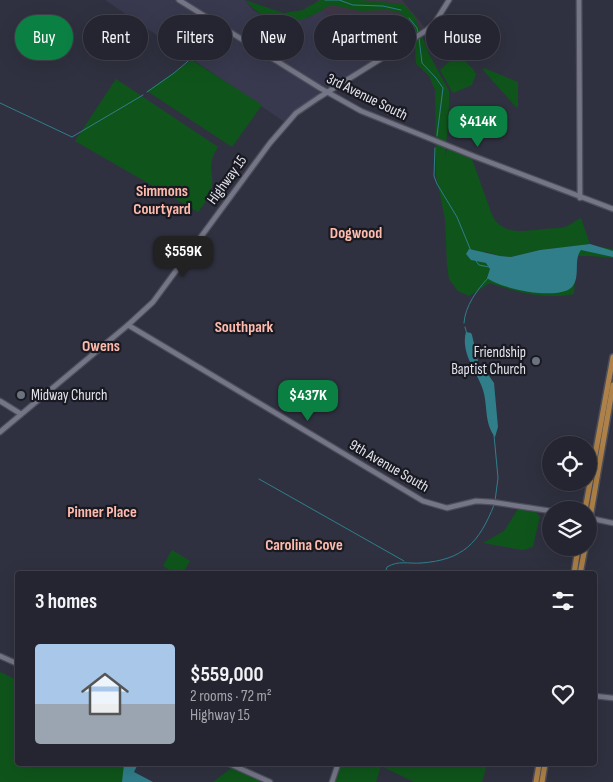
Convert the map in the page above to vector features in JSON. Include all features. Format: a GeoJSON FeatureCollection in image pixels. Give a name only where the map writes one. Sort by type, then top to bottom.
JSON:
{"type":"FeatureCollection","features":[{"type":"Feature","properties":{"kind":"main road","name":"3rd Avenue South"},"geometry":{"type":"LineString","coordinates":[[179,0],[361,111],[613,210]]}},
{"type":"Feature","properties":{"kind":"main road","name":"Highway 15"},"geometry":{"type":"LineString","coordinates":[[0,432],[128,325],[162,290],[286,122],[327,92],[427,30],[434,24],[449,0]]}},
{"type":"Feature","properties":{"kind":"main road"},"geometry":{"type":"LineString","coordinates":[[579,0],[580,198]]}},
{"type":"Feature","properties":{"kind":"main road","name":"9th Avenue South"},"geometry":{"type":"LineString","coordinates":[[128,325],[423,501],[447,508],[476,501],[499,502],[542,509]]}},
{"type":"Feature","properties":{"kind":"main road"},"geometry":{"type":"LineString","coordinates":[[587,501],[613,357]]}},
{"type":"Feature","properties":{"kind":"main road"},"geometry":{"type":"LineString","coordinates":[[592,501],[613,385]]}},
{"type":"Feature","properties":{"kind":"main road"},"geometry":{"type":"LineString","coordinates":[[0,401],[21,414]]}},
{"type":"Feature","properties":{"kind":"main road"},"geometry":{"type":"LineString","coordinates":[[597,521],[613,523]]}},
{"type":"Feature","properties":{"kind":"main road"},"geometry":{"type":"LineString","coordinates":[[574,571],[577,556]]}},
{"type":"Feature","properties":{"kind":"main road"},"geometry":{"type":"LineString","coordinates":[[581,571],[583,556]]}},
{"type":"Feature","properties":{"kind":"main road"},"geometry":{"type":"LineString","coordinates":[[0,656],[15,663]]}},
{"type":"Feature","properties":{"kind":"main road"},"geometry":{"type":"LineString","coordinates":[[597,696],[613,698]]}},
{"type":"Feature","properties":{"kind":"main road"},"geometry":{"type":"LineString","coordinates":[[234,766],[270,782]]}},
{"type":"Feature","properties":{"kind":"main road"},"geometry":{"type":"LineString","coordinates":[[332,782],[337,766]]}},
{"type":"Feature","properties":{"kind":"main road"},"geometry":{"type":"LineString","coordinates":[[536,782],[539,766]]}},
{"type":"Feature","properties":{"kind":"main road"},"geometry":{"type":"LineString","coordinates":[[542,782],[545,766]]}},
{"type":"Feature","properties":{"kind":"shaded area"},"geometry":{"type":"Polygon","coordinates":[[[105,0],[245,0],[253,10],[262,15],[242,15],[242,60],[304,60],[304,18],[322,10],[330,15],[314,15],[314,60],[377,61],[327,92],[286,123],[193,60],[232,60],[232,15],[158,15],[158,36],[148,29],[148,15],[127,15],[105,0]]]}},
{"type":"Feature","properties":{"kind":"shaded area"},"geometry":{"type":"Polygon","coordinates":[[[318,0],[402,0],[414,15],[330,15],[322,10],[317,2],[318,0]]]}},
{"type":"Feature","properties":{"kind":"shaded area"},"geometry":{"type":"Polygon","coordinates":[[[416,17],[426,29],[416,37],[416,17]]]}},
{"type":"Feature","properties":{"kind":"green space"},"geometry":{"type":"Polygon","coordinates":[[[245,0],[283,13],[303,10],[320,0],[360,0],[403,4],[413,15],[402,15],[388,10],[360,11],[331,5],[304,19],[304,15],[262,15],[245,0]]]}},
{"type":"Feature","properties":{"kind":"green space"},"geometry":{"type":"Polygon","coordinates":[[[416,20],[426,46],[426,60],[432,60],[449,91],[445,159],[447,149],[472,159],[496,222],[508,229],[522,231],[559,228],[581,218],[590,244],[540,250],[511,257],[483,251],[493,256],[521,258],[582,249],[613,249],[613,258],[576,256],[574,294],[542,296],[490,283],[469,296],[458,291],[449,279],[445,219],[436,175],[435,90],[429,76],[416,64],[416,20]]]}},
{"type":"Feature","properties":{"kind":"green space"},"geometry":{"type":"Polygon","coordinates":[[[192,60],[262,105],[232,147],[147,91],[192,60]]]}},
{"type":"Feature","properties":{"kind":"green space"},"geometry":{"type":"Polygon","coordinates":[[[451,60],[464,60],[476,74],[472,85],[453,93],[440,70],[451,60]]]}},
{"type":"Feature","properties":{"kind":"green space"},"geometry":{"type":"Polygon","coordinates":[[[484,68],[518,82],[518,107],[483,70],[484,68]]]}},
{"type":"Feature","properties":{"kind":"green space"},"geometry":{"type":"Polygon","coordinates":[[[116,79],[218,147],[211,163],[211,191],[198,212],[75,141],[116,79]]]}},
{"type":"Feature","properties":{"kind":"green space"},"geometry":{"type":"Polygon","coordinates":[[[518,509],[535,512],[540,516],[533,547],[523,550],[483,543],[504,531],[518,509]]]}},
{"type":"Feature","properties":{"kind":"green space"},"geometry":{"type":"Polygon","coordinates":[[[172,550],[190,561],[184,571],[171,571],[163,566],[172,550]]]}},
{"type":"Feature","properties":{"kind":"green space"},"geometry":{"type":"Polygon","coordinates":[[[0,672],[15,679],[15,766],[130,766],[126,776],[142,782],[0,782],[0,672]]]}},
{"type":"Feature","properties":{"kind":"green space"},"geometry":{"type":"Polygon","coordinates":[[[234,766],[261,778],[260,782],[213,782],[234,766]]]}},
{"type":"Feature","properties":{"kind":"green space"},"geometry":{"type":"Polygon","coordinates":[[[337,766],[381,766],[376,782],[332,782],[337,766]]]}},
{"type":"Feature","properties":{"kind":"green space"},"geometry":{"type":"Polygon","coordinates":[[[381,766],[486,766],[482,782],[414,782],[381,766]]]}},
{"type":"Feature","properties":{"kind":"water"},"geometry":{"type":"Polygon","coordinates":[[[590,244],[613,251],[613,257],[581,250],[577,259],[575,283],[565,291],[555,293],[530,292],[494,282],[487,278],[490,269],[486,263],[471,260],[466,254],[469,249],[511,257],[540,250],[590,244]]]}},
{"type":"Feature","properties":{"kind":"water"},"geometry":{"type":"Polygon","coordinates":[[[466,332],[472,335],[478,361],[475,363],[470,362],[467,355],[465,344],[466,332]]]}},
{"type":"Feature","properties":{"kind":"water"},"geometry":{"type":"Polygon","coordinates":[[[483,367],[494,383],[498,427],[495,437],[489,426],[483,390],[475,371],[477,368],[483,367]]]}},
{"type":"Feature","properties":{"kind":"water"},"geometry":{"type":"Polygon","coordinates":[[[124,766],[137,766],[134,772],[153,782],[122,782],[124,766]]]}},
{"type":"Feature","properties":{"kind":"waterway"},"geometry":{"type":"LineString","coordinates":[[325,0],[339,0],[353,5],[383,6],[401,10]]}},
{"type":"Feature","properties":{"kind":"waterway"},"geometry":{"type":"LineString","coordinates":[[416,27],[418,34]]}},
{"type":"Feature","properties":{"kind":"waterway"},"geometry":{"type":"LineString","coordinates":[[419,38],[422,63],[443,88],[437,136]]}},
{"type":"Feature","properties":{"kind":"waterway"},"geometry":{"type":"LineString","coordinates":[[147,92],[189,60]]}},
{"type":"Feature","properties":{"kind":"waterway"},"geometry":{"type":"LineString","coordinates":[[0,103],[72,137],[143,95]]}},
{"type":"Feature","properties":{"kind":"waterway"},"geometry":{"type":"LineString","coordinates":[[435,148],[434,176],[457,217],[471,251]]}},
{"type":"Feature","properties":{"kind":"waterway"},"geometry":{"type":"LineString","coordinates":[[476,261],[479,265],[489,267]]}},
{"type":"Feature","properties":{"kind":"waterway"},"geometry":{"type":"LineString","coordinates":[[464,323],[469,304],[488,278]]}},
{"type":"Feature","properties":{"kind":"waterway"},"geometry":{"type":"LineString","coordinates":[[465,327],[467,334]]}},
{"type":"Feature","properties":{"kind":"waterway"},"geometry":{"type":"LineString","coordinates":[[494,435],[498,478],[495,501]]}},
{"type":"Feature","properties":{"kind":"waterway"},"geometry":{"type":"LineString","coordinates":[[259,479],[404,561]]}},
{"type":"Feature","properties":{"kind":"waterway"},"geometry":{"type":"LineString","coordinates":[[386,571],[387,567],[396,564],[436,561],[459,553],[468,547],[482,530],[494,505]]}},
{"type":"Feature","properties":{"kind":"place","name":"Friendship Baptist Church"},"geometry":{"type":"Point","coordinates":[536,361]}},
{"type":"Feature","properties":{"kind":"place","name":"Midway Church"},"geometry":{"type":"Point","coordinates":[21,395]}},
{"type":"Feature","properties":{"kind":"district","name":"Simmons Courtyard"},"geometry":{"type":"Point","coordinates":[162,200]}},
{"type":"Feature","properties":{"kind":"district","name":"Dogwood"},"geometry":{"type":"Point","coordinates":[356,233]}},
{"type":"Feature","properties":{"kind":"district","name":"Southpark"},"geometry":{"type":"Point","coordinates":[244,327]}},
{"type":"Feature","properties":{"kind":"district","name":"Owens"},"geometry":{"type":"Point","coordinates":[101,346]}},
{"type":"Feature","properties":{"kind":"district","name":"Pinner Place"},"geometry":{"type":"Point","coordinates":[102,512]}},
{"type":"Feature","properties":{"kind":"district","name":"Carolina Cove"},"geometry":{"type":"Point","coordinates":[304,545]}}]}
